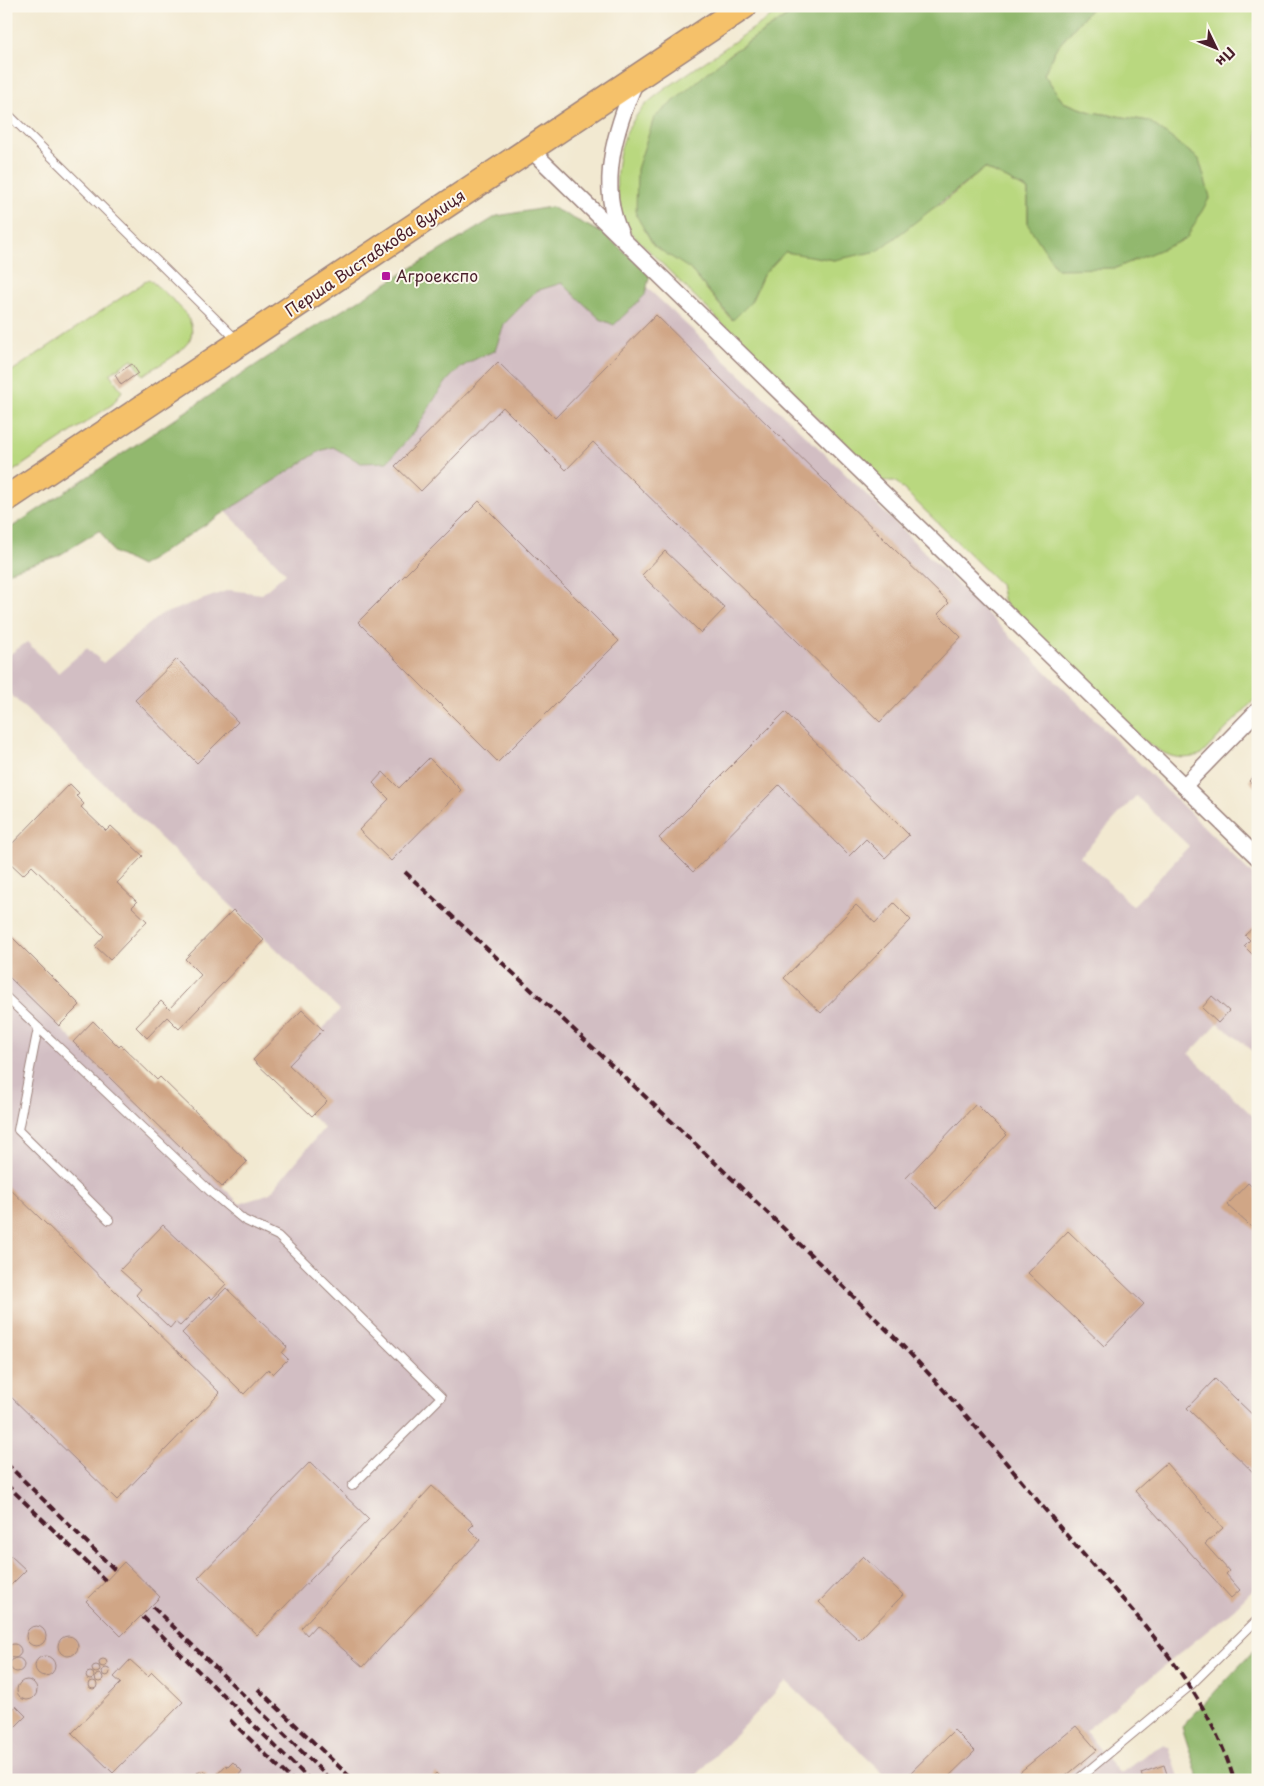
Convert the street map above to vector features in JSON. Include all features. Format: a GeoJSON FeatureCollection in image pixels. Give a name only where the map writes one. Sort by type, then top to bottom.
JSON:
{"type":"FeatureCollection","features":[{"type":"Feature","properties":{"kind":"main road","name":"Перша Виставкова вулиця"},"geometry":{"type":"LineString","coordinates":[[6,499],[744,6]]}},
{"type":"Feature","properties":{"kind":"street"},"geometry":{"type":"LineString","coordinates":[[624,240],[612,208],[611,167],[620,125],[637,78]]}},
{"type":"Feature","properties":{"kind":"street"},"geometry":{"type":"LineString","coordinates":[[531,150],[1258,858]]}},
{"type":"Feature","properties":{"kind":"street"},"geometry":{"type":"LineString","coordinates":[[1184,786],[1258,710]]}},
{"type":"Feature","properties":{"kind":"lane"},"geometry":{"type":"LineString","coordinates":[[6,112],[241,343]]}},
{"type":"Feature","properties":{"kind":"lane"},"geometry":{"type":"LineString","coordinates":[[6,997],[236,1214],[244,1220],[278,1236],[441,1397],[352,1486]]}},
{"type":"Feature","properties":{"kind":"lane"},"geometry":{"type":"LineString","coordinates":[[38,1028],[18,1130],[108,1220]]}},
{"type":"Feature","properties":{"kind":"lane"},"geometry":{"type":"LineString","coordinates":[[1078,1780],[1190,1686],[1258,1619]]}},
{"type":"Feature","properties":{"kind":"shaded area"},"geometry":{"type":"Polygon","coordinates":[[[598,242],[824,453],[1258,880],[1258,1055],[1218,1023],[1189,1054],[1258,1121],[1258,1585],[1234,1609],[1085,1731],[1120,1774],[1145,1755],[1164,1744],[1169,1747],[1180,1780],[890,1780],[786,1681],[692,1780],[6,1780],[6,974],[240,1204],[270,1193],[324,1128],[312,1116],[326,1101],[289,1065],[340,1010],[6,690],[6,657],[27,642],[58,673],[87,648],[103,663],[160,615],[229,590],[262,594],[286,573],[214,499],[598,242]],[[1136,796],[1080,856],[1133,906],[1189,846],[1136,796]]]}},
{"type":"Feature","properties":{"kind":"green space"},"geometry":{"type":"Polygon","coordinates":[[[786,6],[802,6],[727,56],[690,269],[732,320],[751,302],[763,275],[785,251],[834,260],[941,204],[985,168],[1028,190],[1028,225],[1149,121],[1091,112],[1063,102],[1044,74],[1055,50],[1093,6],[1258,6],[1258,696],[1202,754],[1185,758],[1177,757],[1162,752],[1141,738],[1004,603],[1000,584],[895,481],[881,481],[627,229],[618,201],[617,170],[623,141],[629,127],[640,111],[665,89],[786,6]]]}},
{"type":"Feature","properties":{"kind":"green space"},"geometry":{"type":"Polygon","coordinates":[[[802,6],[1093,6],[1055,50],[1044,74],[1063,102],[1091,112],[1149,121],[1199,159],[1210,197],[1186,239],[1116,268],[1057,269],[1028,225],[1028,190],[985,168],[878,251],[834,260],[785,252],[763,275],[751,302],[733,320],[690,269],[654,246],[636,215],[637,169],[654,118],[727,56],[802,6]]]}},
{"type":"Feature","properties":{"kind":"green space"},"geometry":{"type":"Polygon","coordinates":[[[551,207],[604,234],[650,274],[645,295],[614,325],[600,319],[562,283],[536,291],[504,324],[495,351],[465,365],[446,382],[412,434],[387,462],[361,463],[333,447],[320,451],[141,566],[113,552],[100,530],[58,556],[13,570],[6,575],[6,531],[292,341],[497,216],[551,207]]]}},
{"type":"Feature","properties":{"kind":"green space"},"geometry":{"type":"Polygon","coordinates":[[[149,279],[174,301],[188,318],[191,337],[185,346],[171,358],[143,375],[132,359],[110,374],[122,391],[113,404],[6,476],[6,375],[149,279]]]}},
{"type":"Feature","properties":{"kind":"green space"},"geometry":{"type":"Polygon","coordinates":[[[1258,1646],[1258,1780],[1199,1780],[1182,1727],[1258,1646]]]}},
{"type":"Feature","properties":{"kind":"building"},"geometry":{"type":"Polygon","coordinates":[[[656,315],[949,603],[938,614],[961,637],[880,722],[593,442],[566,470],[503,407],[421,491],[395,466],[498,362],[555,418],[656,315]]]}},
{"type":"Feature","properties":{"kind":"building"},"geometry":{"type":"Polygon","coordinates":[[[132,364],[138,373],[121,385],[115,375],[132,364]]]}},
{"type":"Feature","properties":{"kind":"building"},"geometry":{"type":"Polygon","coordinates":[[[479,501],[619,641],[498,762],[358,622],[479,501]]]}},
{"type":"Feature","properties":{"kind":"building"},"geometry":{"type":"Polygon","coordinates":[[[665,551],[725,608],[701,633],[642,575],[665,551]]]}},
{"type":"Feature","properties":{"kind":"building"},"geometry":{"type":"Polygon","coordinates":[[[177,659],[238,722],[197,763],[135,700],[177,659]]]}},
{"type":"Feature","properties":{"kind":"building"},"geometry":{"type":"Polygon","coordinates":[[[785,712],[909,835],[885,858],[866,839],[849,856],[779,785],[693,872],[659,838],[785,712]]]}},
{"type":"Feature","properties":{"kind":"building"},"geometry":{"type":"Polygon","coordinates":[[[429,758],[461,790],[391,861],[359,830],[389,799],[373,783],[383,772],[399,788],[429,758]]]}},
{"type":"Feature","properties":{"kind":"building"},"geometry":{"type":"Polygon","coordinates":[[[1258,771],[1258,790],[1249,781],[1258,771]]]}},
{"type":"Feature","properties":{"kind":"building"},"geometry":{"type":"Polygon","coordinates":[[[70,784],[79,793],[76,796],[84,804],[81,807],[106,831],[111,826],[143,856],[117,883],[137,902],[132,907],[147,921],[110,960],[95,946],[104,936],[32,866],[23,875],[6,859],[6,850],[70,784]]]}},
{"type":"Feature","properties":{"kind":"building"},"geometry":{"type":"Polygon","coordinates":[[[894,903],[911,920],[821,1013],[784,978],[856,905],[875,923],[894,903]]]}},
{"type":"Feature","properties":{"kind":"building"},"geometry":{"type":"Polygon","coordinates":[[[233,910],[264,940],[179,1029],[167,1017],[147,1038],[136,1027],[161,1001],[169,1009],[201,975],[185,959],[233,910]]]}},
{"type":"Feature","properties":{"kind":"building"},"geometry":{"type":"Polygon","coordinates":[[[1258,923],[1258,960],[1244,946],[1250,940],[1245,935],[1258,923]]]}},
{"type":"Feature","properties":{"kind":"building"},"geometry":{"type":"Polygon","coordinates":[[[6,931],[80,1005],[59,1026],[6,974],[6,931]]]}},
{"type":"Feature","properties":{"kind":"building"},"geometry":{"type":"Polygon","coordinates":[[[1212,996],[1229,1011],[1218,1023],[1202,1008],[1212,996]]]}},
{"type":"Feature","properties":{"kind":"building"},"geometry":{"type":"Polygon","coordinates":[[[302,1010],[323,1030],[289,1065],[327,1101],[312,1116],[253,1060],[302,1010]]]}},
{"type":"Feature","properties":{"kind":"building"},"geometry":{"type":"Polygon","coordinates":[[[93,1021],[157,1080],[160,1077],[247,1162],[222,1187],[73,1042],[93,1021]]]}},
{"type":"Feature","properties":{"kind":"building"},"geometry":{"type":"Polygon","coordinates":[[[976,1104],[1007,1135],[937,1208],[906,1178],[976,1104]]]}},
{"type":"Feature","properties":{"kind":"building"},"geometry":{"type":"Polygon","coordinates":[[[1248,1183],[1258,1192],[1258,1233],[1227,1205],[1248,1183]]]}},
{"type":"Feature","properties":{"kind":"building"},"geometry":{"type":"Polygon","coordinates":[[[6,1185],[220,1393],[117,1500],[6,1392],[6,1185]]]}},
{"type":"Feature","properties":{"kind":"building"},"geometry":{"type":"Polygon","coordinates":[[[163,1225],[226,1284],[212,1299],[209,1296],[180,1326],[175,1322],[170,1328],[136,1295],[141,1289],[120,1270],[163,1225]]]}},
{"type":"Feature","properties":{"kind":"building"},"geometry":{"type":"Polygon","coordinates":[[[1068,1231],[1144,1304],[1104,1346],[1028,1273],[1068,1231]]]}},
{"type":"Feature","properties":{"kind":"building"},"geometry":{"type":"Polygon","coordinates":[[[226,1288],[287,1347],[282,1353],[288,1359],[273,1374],[268,1369],[244,1394],[182,1333],[226,1288]]]}},
{"type":"Feature","properties":{"kind":"building"},"geometry":{"type":"Polygon","coordinates":[[[1215,1379],[1258,1420],[1258,1477],[1187,1408],[1215,1379]]]}},
{"type":"Feature","properties":{"kind":"building"},"geometry":{"type":"Polygon","coordinates":[[[310,1462],[369,1519],[257,1635],[198,1578],[310,1462]]]}},
{"type":"Feature","properties":{"kind":"building"},"geometry":{"type":"Polygon","coordinates":[[[1166,1463],[1223,1528],[1205,1544],[1229,1571],[1226,1574],[1240,1590],[1231,1598],[1135,1491],[1166,1463]]]}},
{"type":"Feature","properties":{"kind":"building"},"geometry":{"type":"Polygon","coordinates":[[[432,1486],[474,1524],[469,1529],[480,1540],[363,1667],[316,1625],[307,1635],[301,1628],[432,1486]]]}},
{"type":"Feature","properties":{"kind":"building"},"geometry":{"type":"Polygon","coordinates":[[[11,1556],[26,1570],[6,1590],[6,1561],[11,1556]]]}},
{"type":"Feature","properties":{"kind":"building"},"geometry":{"type":"Polygon","coordinates":[[[863,1556],[903,1595],[859,1640],[819,1602],[863,1556]]]}},
{"type":"Feature","properties":{"kind":"building"},"geometry":{"type":"Polygon","coordinates":[[[124,1562],[160,1597],[121,1636],[86,1601],[124,1562]]]}},
{"type":"Feature","properties":{"kind":"building"},"geometry":{"type":"Polygon","coordinates":[[[36,1626],[43,1629],[46,1636],[43,1643],[36,1646],[29,1643],[26,1636],[29,1629],[36,1626]]]}},
{"type":"Feature","properties":{"kind":"building"},"geometry":{"type":"Polygon","coordinates":[[[68,1636],[75,1639],[78,1646],[75,1653],[68,1656],[61,1653],[58,1646],[61,1639],[68,1636]]]}},
{"type":"Feature","properties":{"kind":"building"},"geometry":{"type":"Polygon","coordinates":[[[14,1644],[19,1646],[21,1651],[19,1656],[14,1658],[9,1656],[7,1651],[9,1646],[14,1644]]]}},
{"type":"Feature","properties":{"kind":"building"},"geometry":{"type":"Polygon","coordinates":[[[45,1656],[52,1659],[55,1666],[52,1673],[45,1676],[38,1673],[35,1666],[38,1659],[45,1656]]]}},
{"type":"Feature","properties":{"kind":"building"},"geometry":{"type":"Polygon","coordinates":[[[17,1658],[22,1660],[24,1665],[22,1670],[17,1672],[12,1670],[10,1665],[12,1660],[17,1658]]]}},
{"type":"Feature","properties":{"kind":"building"},"geometry":{"type":"Polygon","coordinates":[[[103,1659],[107,1663],[103,1667],[99,1663],[103,1659]]]}},
{"type":"Feature","properties":{"kind":"building"},"geometry":{"type":"Polygon","coordinates":[[[130,1660],[148,1676],[152,1672],[183,1702],[113,1773],[72,1733],[121,1683],[114,1677],[130,1660]]]}},
{"type":"Feature","properties":{"kind":"building"},"geometry":{"type":"Polygon","coordinates":[[[96,1665],[100,1669],[96,1673],[92,1669],[96,1665]]]}},
{"type":"Feature","properties":{"kind":"building"},"geometry":{"type":"Polygon","coordinates":[[[106,1668],[110,1672],[106,1676],[102,1672],[106,1668]]]}},
{"type":"Feature","properties":{"kind":"building"},"geometry":{"type":"Polygon","coordinates":[[[90,1672],[94,1676],[90,1680],[86,1676],[90,1672]]]}},
{"type":"Feature","properties":{"kind":"building"},"geometry":{"type":"Polygon","coordinates":[[[99,1674],[103,1678],[99,1682],[95,1678],[99,1674]]]}},
{"type":"Feature","properties":{"kind":"building"},"geometry":{"type":"Polygon","coordinates":[[[27,1680],[34,1683],[37,1690],[34,1697],[27,1700],[20,1697],[17,1690],[20,1683],[27,1680]]]}},
{"type":"Feature","properties":{"kind":"building"},"geometry":{"type":"Polygon","coordinates":[[[93,1681],[97,1685],[93,1689],[89,1685],[93,1681]]]}},
{"type":"Feature","properties":{"kind":"building"},"geometry":{"type":"Polygon","coordinates":[[[16,1706],[26,1716],[8,1734],[6,1732],[6,1713],[8,1715],[16,1706]]]}},
{"type":"Feature","properties":{"kind":"building"},"geometry":{"type":"Polygon","coordinates":[[[1076,1726],[1097,1750],[1061,1780],[1027,1780],[1020,1772],[1076,1726]]]}},
{"type":"Feature","properties":{"kind":"building"},"geometry":{"type":"Polygon","coordinates":[[[954,1730],[975,1751],[945,1780],[903,1780],[954,1730]]]}},
{"type":"Feature","properties":{"kind":"building"},"geometry":{"type":"Polygon","coordinates":[[[233,1762],[242,1771],[238,1776],[242,1780],[212,1780],[226,1765],[228,1767],[233,1762]]]}},
{"type":"Feature","properties":{"kind":"building"},"geometry":{"type":"Polygon","coordinates":[[[1164,1765],[1169,1780],[1143,1780],[1141,1773],[1164,1765]]]}},
{"type":"Feature","properties":{"kind":"building"},"geometry":{"type":"Polygon","coordinates":[[[199,1771],[206,1772],[209,1780],[196,1780],[196,1774],[199,1771]]]}},
{"type":"Feature","properties":{"kind":"building"},"geometry":{"type":"Polygon","coordinates":[[[436,1773],[443,1780],[430,1780],[436,1773]]]}},
{"type":"Feature","properties":{"kind":"railway"},"geometry":{"type":"LineString","coordinates":[[405,872],[768,1213],[933,1378],[1162,1647],[1204,1710],[1221,1744],[1234,1780]]}},
{"type":"Feature","properties":{"kind":"railway"},"geometry":{"type":"LineString","coordinates":[[6,1463],[116,1571]]}},
{"type":"Feature","properties":{"kind":"railway"},"geometry":{"type":"LineString","coordinates":[[6,1484],[106,1581]]}},
{"type":"Feature","properties":{"kind":"railway"},"geometry":{"type":"LineString","coordinates":[[153,1607],[331,1780]]}},
{"type":"Feature","properties":{"kind":"railway"},"geometry":{"type":"LineString","coordinates":[[143,1617],[310,1780]]}},
{"type":"Feature","properties":{"kind":"railway"},"geometry":{"type":"LineString","coordinates":[[258,1689],[353,1780]]}},
{"type":"Feature","properties":{"kind":"railway"},"geometry":{"type":"LineString","coordinates":[[230,1720],[292,1780]]}},
{"type":"Feature","properties":{"kind":"place","name":"Агроекспо"},"geometry":{"type":"Point","coordinates":[386,276]}}]}
